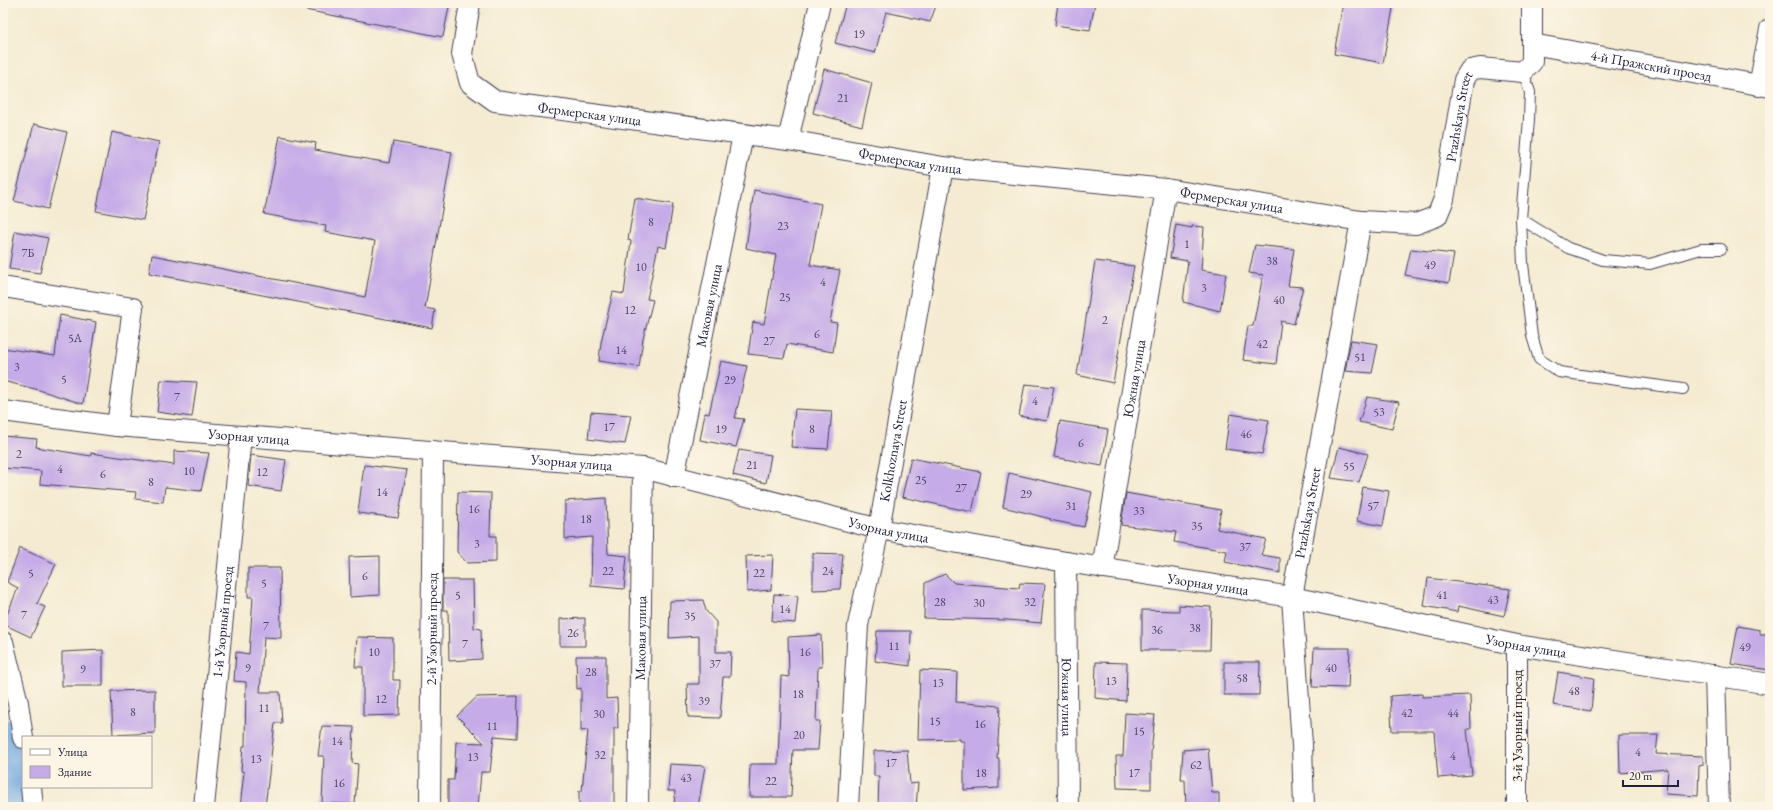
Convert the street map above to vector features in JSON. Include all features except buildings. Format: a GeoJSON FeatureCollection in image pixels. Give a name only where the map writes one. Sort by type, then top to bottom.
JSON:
{"type":"FeatureCollection","features":[{"type":"Feature","properties":{"kind":"street","name":"Фермерская улица"},"geometry":{"type":"LineString","coordinates":[[470,3],[462,54],[470,83],[495,101],[788,140],[943,167],[1166,189],[1361,221],[1416,224],[1437,216]]}},
{"type":"Feature","properties":{"kind":"street"},"geometry":{"type":"LineString","coordinates":[[788,140],[820,3]]}},
{"type":"Feature","properties":{"kind":"street"},"geometry":{"type":"LineString","coordinates":[[1523,72],[1532,62],[1532,3]]}},
{"type":"Feature","properties":{"kind":"street"},"geometry":{"type":"LineString","coordinates":[[1765,86],[1770,29]]}},
{"type":"Feature","properties":{"kind":"street","name":"4-й Пражский проезд"},"geometry":{"type":"LineString","coordinates":[[1532,44],[1765,86]]}},
{"type":"Feature","properties":{"kind":"street","name":"Prazhskaya Street"},"geometry":{"type":"LineString","coordinates":[[1437,216],[1444,199],[1464,80],[1470,70],[1480,68],[1523,72]]}},
{"type":"Feature","properties":{"kind":"street","name":"Маковая улица"},"geometry":{"type":"LineString","coordinates":[[674,477],[743,135]]}},
{"type":"Feature","properties":{"kind":"street","name":"Kolkhoznaya Street"},"geometry":{"type":"LineString","coordinates":[[848,807],[858,625],[879,529],[943,167]]}},
{"type":"Feature","properties":{"kind":"street","name":"Южная улица"},"geometry":{"type":"LineString","coordinates":[[1102,568],[1166,189]]}},
{"type":"Feature","properties":{"kind":"street","name":"Prazhskaya Street"},"geometry":{"type":"LineString","coordinates":[[1304,807],[1302,745],[1292,597],[1361,221]]}},
{"type":"Feature","properties":{"kind":"street"},"geometry":{"type":"LineString","coordinates":[[3,287],[133,308],[117,426]]}},
{"type":"Feature","properties":{"kind":"street","name":"Узорная улица"},"geometry":{"type":"LineString","coordinates":[[3,411],[117,426],[643,468],[879,529],[1102,568],[1292,597],[1517,645],[1770,684]]}},
{"type":"Feature","properties":{"kind":"street","name":"1-й Узорный проезд"},"geometry":{"type":"LineString","coordinates":[[204,807],[241,436]]}},
{"type":"Feature","properties":{"kind":"street","name":"2-й Узорный проезд"},"geometry":{"type":"LineString","coordinates":[[430,807],[433,451]]}},
{"type":"Feature","properties":{"kind":"street","name":"Маковая улица"},"geometry":{"type":"LineString","coordinates":[[638,807],[643,468]]}},
{"type":"Feature","properties":{"kind":"street","name":"Южная улица"},"geometry":{"type":"LineString","coordinates":[[1066,562],[1068,807]]}},
{"type":"Feature","properties":{"kind":"street"},"geometry":{"type":"LineString","coordinates":[[3,642],[18,702],[23,736]]}},
{"type":"Feature","properties":{"kind":"street","name":"3-й Узорный проезд"},"geometry":{"type":"LineString","coordinates":[[1517,645],[1517,807]]}},
{"type":"Feature","properties":{"kind":"street"},"geometry":{"type":"LineString","coordinates":[[1715,675],[1719,807]]}},
{"type":"Feature","properties":{"kind":"street"},"geometry":{"type":"LineString","coordinates":[[31,788],[33,807]]}},
{"type":"Feature","properties":{"kind":"lane"},"geometry":{"type":"LineString","coordinates":[[1523,72],[1530,92],[1521,219],[1523,264],[1532,336],[1539,359],[1559,372],[1683,389]]}},
{"type":"Feature","properties":{"kind":"lane"},"geometry":{"type":"LineString","coordinates":[[1521,219],[1568,248],[1603,260],[1650,264],[1700,249],[1721,249]]}},
{"type":"Feature","properties":{"kind":"waterway"},"geometry":{"type":"LineString","coordinates":[[3,735],[17,807]]}}]}
